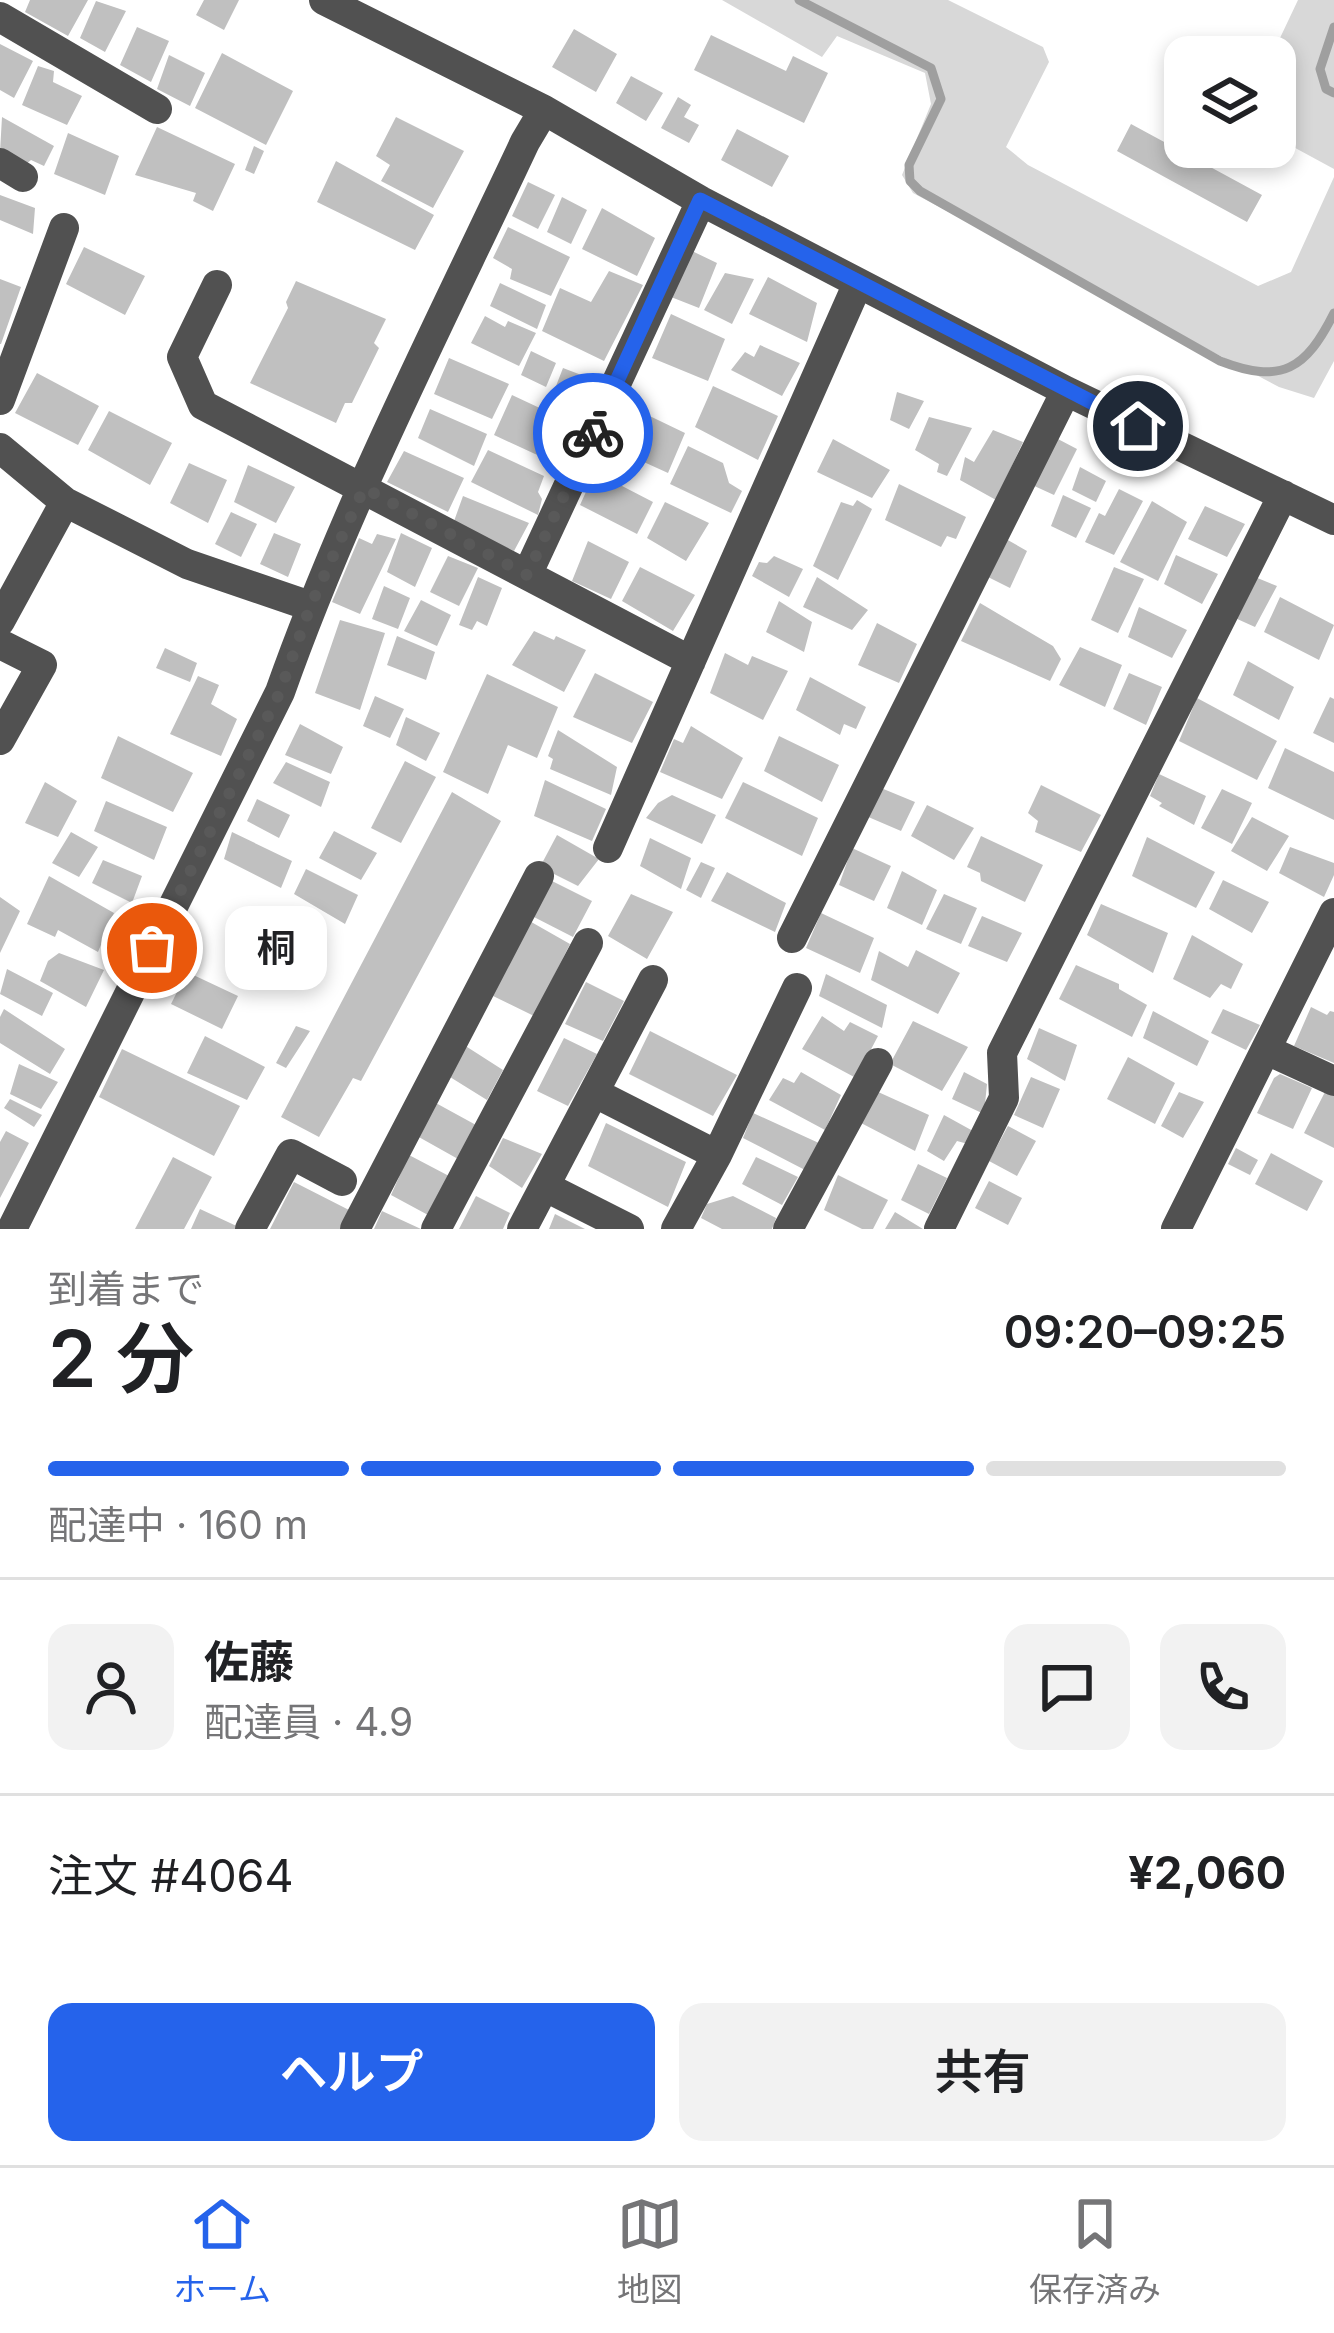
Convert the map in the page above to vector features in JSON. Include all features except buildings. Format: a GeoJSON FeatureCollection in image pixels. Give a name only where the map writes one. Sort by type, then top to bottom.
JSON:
{"type":"FeatureCollection","features":[{"type":"Feature","properties":{"kind":"street"},"geometry":{"type":"LineString","coordinates":[[324,0],[544,110],[700,200],[1066,391],[1334,520]]}},
{"type":"Feature","properties":{"kind":"street"},"geometry":{"type":"LineString","coordinates":[[0,17],[158,109]]}},
{"type":"Feature","properties":{"kind":"street"},"geometry":{"type":"LineString","coordinates":[[0,1224],[10,1229],[280,692],[310,607],[544,110]]}},
{"type":"Feature","properties":{"kind":"street"},"geometry":{"type":"LineString","coordinates":[[527,575],[700,200]]}},
{"type":"Feature","properties":{"kind":"street"},"geometry":{"type":"LineString","coordinates":[[0,400],[64,228]]}},
{"type":"Feature","properties":{"kind":"street"},"geometry":{"type":"LineString","coordinates":[[608,848],[858,283]]}},
{"type":"Feature","properties":{"kind":"street"},"geometry":{"type":"LineString","coordinates":[[218,285],[182,357],[203,404],[692,661]]}},
{"type":"Feature","properties":{"kind":"street"},"geometry":{"type":"LineString","coordinates":[[792,938],[1066,391]]}},
{"type":"Feature","properties":{"kind":"street"},"geometry":{"type":"LineString","coordinates":[[0,448],[64,502],[187,564],[310,607]]}},
{"type":"Feature","properties":{"kind":"street"},"geometry":{"type":"LineString","coordinates":[[939,1229],[1004,1098],[1002,1053],[1282,494]]}},
{"type":"Feature","properties":{"kind":"street"},"geometry":{"type":"LineString","coordinates":[[0,621],[64,502]]}},
{"type":"Feature","properties":{"kind":"street"},"geometry":{"type":"LineString","coordinates":[[0,644],[42,665],[0,740]]}},
{"type":"Feature","properties":{"kind":"street"},"geometry":{"type":"LineString","coordinates":[[355,1229],[539,876]]}},
{"type":"Feature","properties":{"kind":"street"},"geometry":{"type":"LineString","coordinates":[[1176,1229],[1334,913]]}},
{"type":"Feature","properties":{"kind":"street"},"geometry":{"type":"LineString","coordinates":[[436,1229],[588,943]]}},
{"type":"Feature","properties":{"kind":"street"},"geometry":{"type":"LineString","coordinates":[[522,1229],[653,980]]}},
{"type":"Feature","properties":{"kind":"street"},"geometry":{"type":"LineString","coordinates":[[676,1229],[797,988]]}},
{"type":"Feature","properties":{"kind":"street"},"geometry":{"type":"LineString","coordinates":[[1267,1050],[1334,1081]]}},
{"type":"Feature","properties":{"kind":"street"},"geometry":{"type":"LineString","coordinates":[[788,1229],[878,1063]]}},
{"type":"Feature","properties":{"kind":"street"},"geometry":{"type":"LineString","coordinates":[[595,1093],[717,1155]]}},
{"type":"Feature","properties":{"kind":"street"},"geometry":{"type":"LineString","coordinates":[[250,1229],[291,1154],[342,1181]]}},
{"type":"Feature","properties":{"kind":"street"},"geometry":{"type":"LineString","coordinates":[[546,1187],[628,1229]]}},
{"type":"Feature","properties":{"kind":"shaded area"},"geometry":{"type":"Polygon","coordinates":[[[722,0],[948,0],[1043,47],[1049,62],[1006,147],[1028,165],[1258,286],[1291,272],[1334,177],[1334,361],[1314,398],[1279,387],[913,193],[902,175],[931,104],[925,73],[837,36],[822,57],[722,0]]]}},
{"type":"Feature","properties":{"kind":"shaded area"},"geometry":{"type":"Polygon","coordinates":[[[1298,0],[1334,0],[1334,169],[1296,148],[1296,36],[1281,36],[1298,0]]]}},
{"type":"Feature","properties":{"kind":"waterway"},"geometry":{"type":"LineString","coordinates":[[799,0],[931,68],[941,99],[909,165],[910,181],[920,191],[1220,361],[1242,368],[1260,372],[1290,367],[1313,348],[1334,313]]}},
{"type":"Feature","properties":{"kind":"waterway"},"geometry":{"type":"LineString","coordinates":[[1334,27],[1320,69],[1326,89],[1334,93]]}},
{"type":"Feature","properties":{"kind":"way so far"},"geometry":{"type":"LineString","coordinates":[[152,948],[280,692],[310,607],[364,488],[527,575],[593,433]]}},
{"type":"Feature","properties":{"kind":"place","name":"桐"},"geometry":{"type":"Point","coordinates":[152,948]}},
{"type":"Feature","properties":{"kind":"route"},"geometry":{"type":"LineString","coordinates":[[593,433],[700,200],[1138,426]]}}]}
